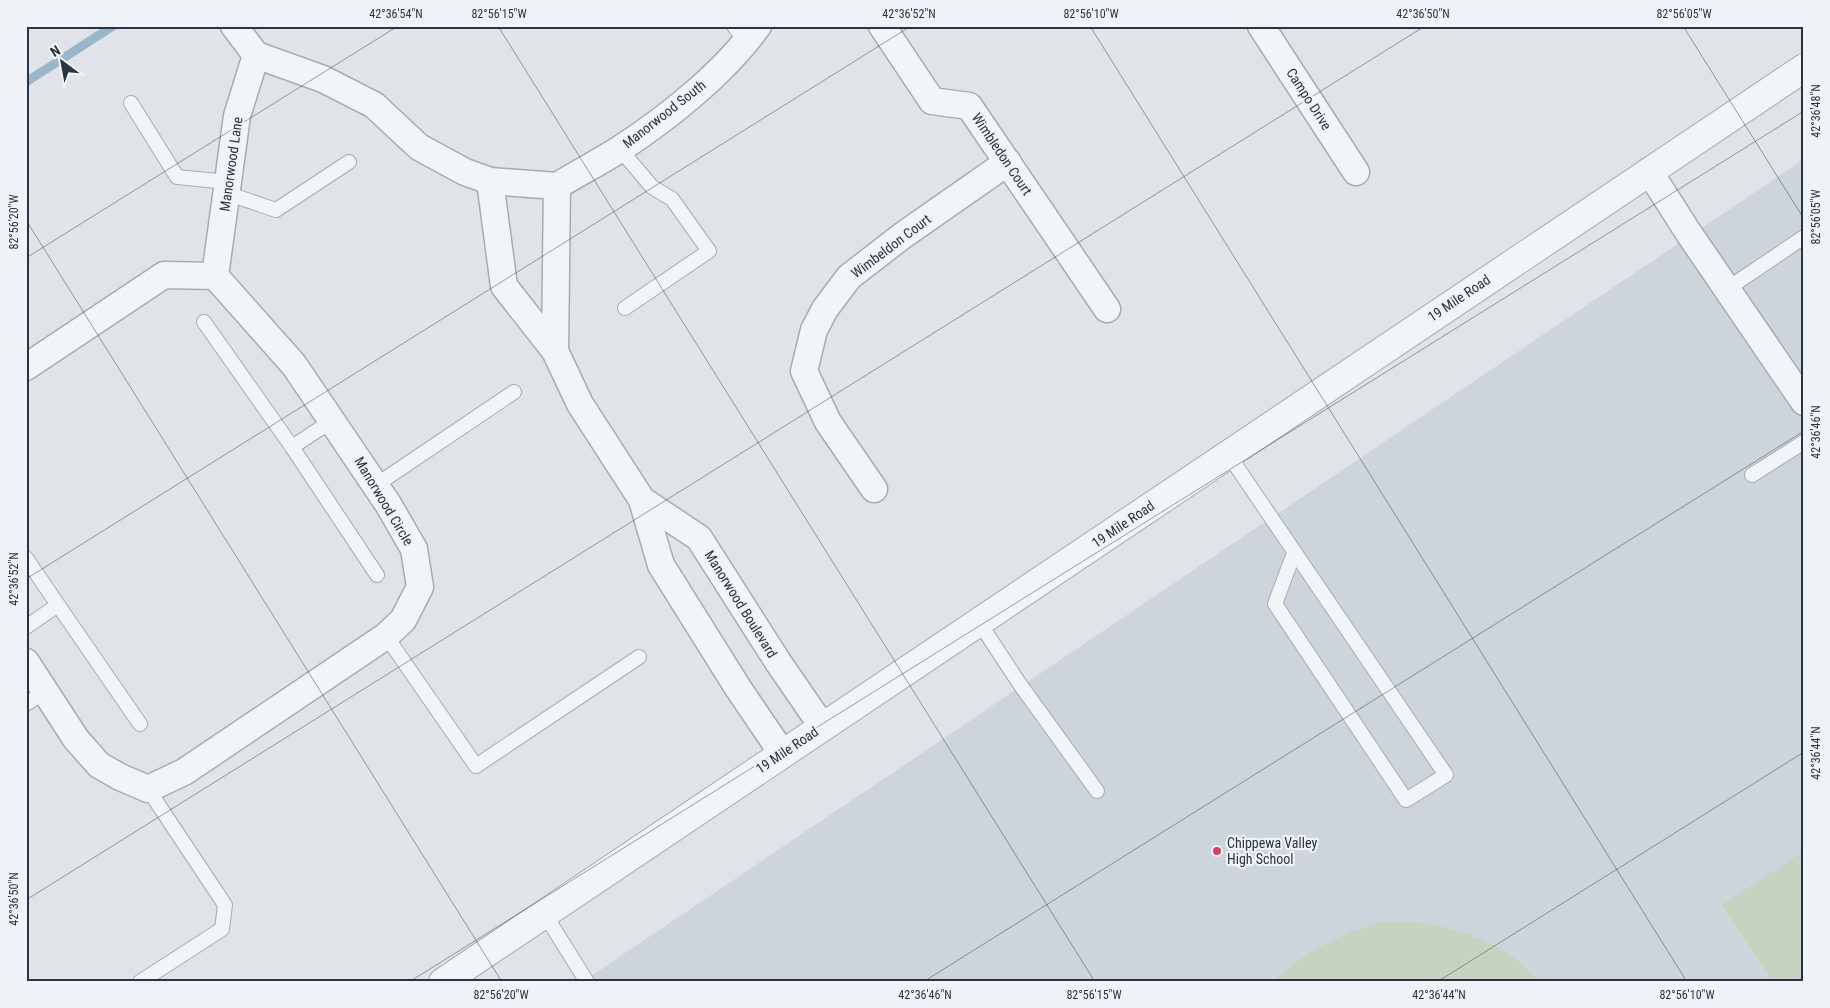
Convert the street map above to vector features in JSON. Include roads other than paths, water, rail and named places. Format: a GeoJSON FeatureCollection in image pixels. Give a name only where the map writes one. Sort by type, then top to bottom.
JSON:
{"type":"FeatureCollection","features":[{"type":"Feature","properties":{"kind":"street"},"geometry":{"type":"LineString","coordinates":[[234,26],[256,55],[323,79],[374,106],[419,147],[465,172],[490,181],[557,186]]}},
{"type":"Feature","properties":{"kind":"street","name":"Wimbledon Court"},"geometry":{"type":"LineString","coordinates":[[882,26],[932,101],[969,106],[1107,309]]}},
{"type":"Feature","properties":{"kind":"street","name":"Campo Drive"},"geometry":{"type":"LineString","coordinates":[[1261,26],[1356,172]]}},
{"type":"Feature","properties":{"kind":"street","name":"Manorwood South"},"geometry":{"type":"LineString","coordinates":[[557,186],[620,149],[688,99],[746,32]]}},
{"type":"Feature","properties":{"kind":"street","name":"Manorwood Lane"},"geometry":{"type":"LineString","coordinates":[[215,276],[237,116],[256,55]]}},
{"type":"Feature","properties":{"kind":"street","name":"19 Mile Road"},"geometry":{"type":"LineString","coordinates":[[443,982],[1804,68]]}},
{"type":"Feature","properties":{"kind":"street","name":"Wimbeldon Court"},"geometry":{"type":"LineString","coordinates":[[874,488],[828,422],[804,371],[814,330],[825,309],[849,277],[902,236],[1008,162]]}},
{"type":"Feature","properties":{"kind":"street"},"geometry":{"type":"LineString","coordinates":[[1649,171],[1804,402]]}},
{"type":"Feature","properties":{"kind":"street","name":"Manorwood Boulevard"},"geometry":{"type":"LineString","coordinates":[[490,181],[504,286],[555,351],[580,404],[642,500],[661,565],[782,753]]}},
{"type":"Feature","properties":{"kind":"street","name":"Manorwood Boulevard"},"geometry":{"type":"LineString","coordinates":[[555,351],[557,186]]}},
{"type":"Feature","properties":{"kind":"street"},"geometry":{"type":"LineString","coordinates":[[26,367],[164,275],[215,276]]}},
{"type":"Feature","properties":{"kind":"street","name":"Manorwood Circle"},"geometry":{"type":"LineString","coordinates":[[148,789],[184,772],[386,636],[403,620],[420,587],[414,550],[376,485],[294,365],[215,276]]}},
{"type":"Feature","properties":{"kind":"street","name":"Manorwood Boulevard"},"geometry":{"type":"LineString","coordinates":[[642,500],[699,538],[778,662],[822,726]]}},
{"type":"Feature","properties":{"kind":"street"},"geometry":{"type":"LineString","coordinates":[[26,662],[36,697],[99,765],[120,777],[148,789]]}},
{"type":"Feature","properties":{"kind":"lane"},"geometry":{"type":"LineString","coordinates":[[130,103],[177,177],[227,187],[276,210],[349,162]]}},
{"type":"Feature","properties":{"kind":"lane"},"geometry":{"type":"LineString","coordinates":[[620,149],[652,186],[672,199],[709,251],[625,308]]}},
{"type":"Feature","properties":{"kind":"lane"},"geometry":{"type":"LineString","coordinates":[[1727,288],[1804,237]]}},
{"type":"Feature","properties":{"kind":"lane"},"geometry":{"type":"LineString","coordinates":[[204,322],[292,447],[377,575]]}},
{"type":"Feature","properties":{"kind":"lane"},"geometry":{"type":"LineString","coordinates":[[376,485],[514,392]]}},
{"type":"Feature","properties":{"kind":"lane"},"geometry":{"type":"LineString","coordinates":[[292,447],[333,420]]}},
{"type":"Feature","properties":{"kind":"lane"},"geometry":{"type":"LineString","coordinates":[[1752,475],[1804,442]]}},
{"type":"Feature","properties":{"kind":"lane"},"geometry":{"type":"LineString","coordinates":[[1228,454],[1446,775],[1406,800],[1275,604],[1294,553]]}},
{"type":"Feature","properties":{"kind":"lane"},"geometry":{"type":"LineString","coordinates":[[26,558],[140,724]]}},
{"type":"Feature","properties":{"kind":"lane"},"geometry":{"type":"LineString","coordinates":[[26,626],[58,605]]}},
{"type":"Feature","properties":{"kind":"lane"},"geometry":{"type":"LineString","coordinates":[[979,622],[1019,683],[1097,791]]}},
{"type":"Feature","properties":{"kind":"lane"},"geometry":{"type":"LineString","coordinates":[[386,636],[476,766],[639,657]]}},
{"type":"Feature","properties":{"kind":"lane"},"geometry":{"type":"LineString","coordinates":[[140,982],[222,928],[225,905],[148,789]]}},
{"type":"Feature","properties":{"kind":"lane"},"geometry":{"type":"LineString","coordinates":[[544,913],[587,982]]}},
{"type":"Feature","properties":{"kind":"waterway"},"geometry":{"type":"LineString","coordinates":[[26,82],[113,26]]}},
{"type":"Feature","properties":{"kind":"place","name":"Chippewa Valley High School"},"geometry":{"type":"Point","coordinates":[1217,851]}}]}
